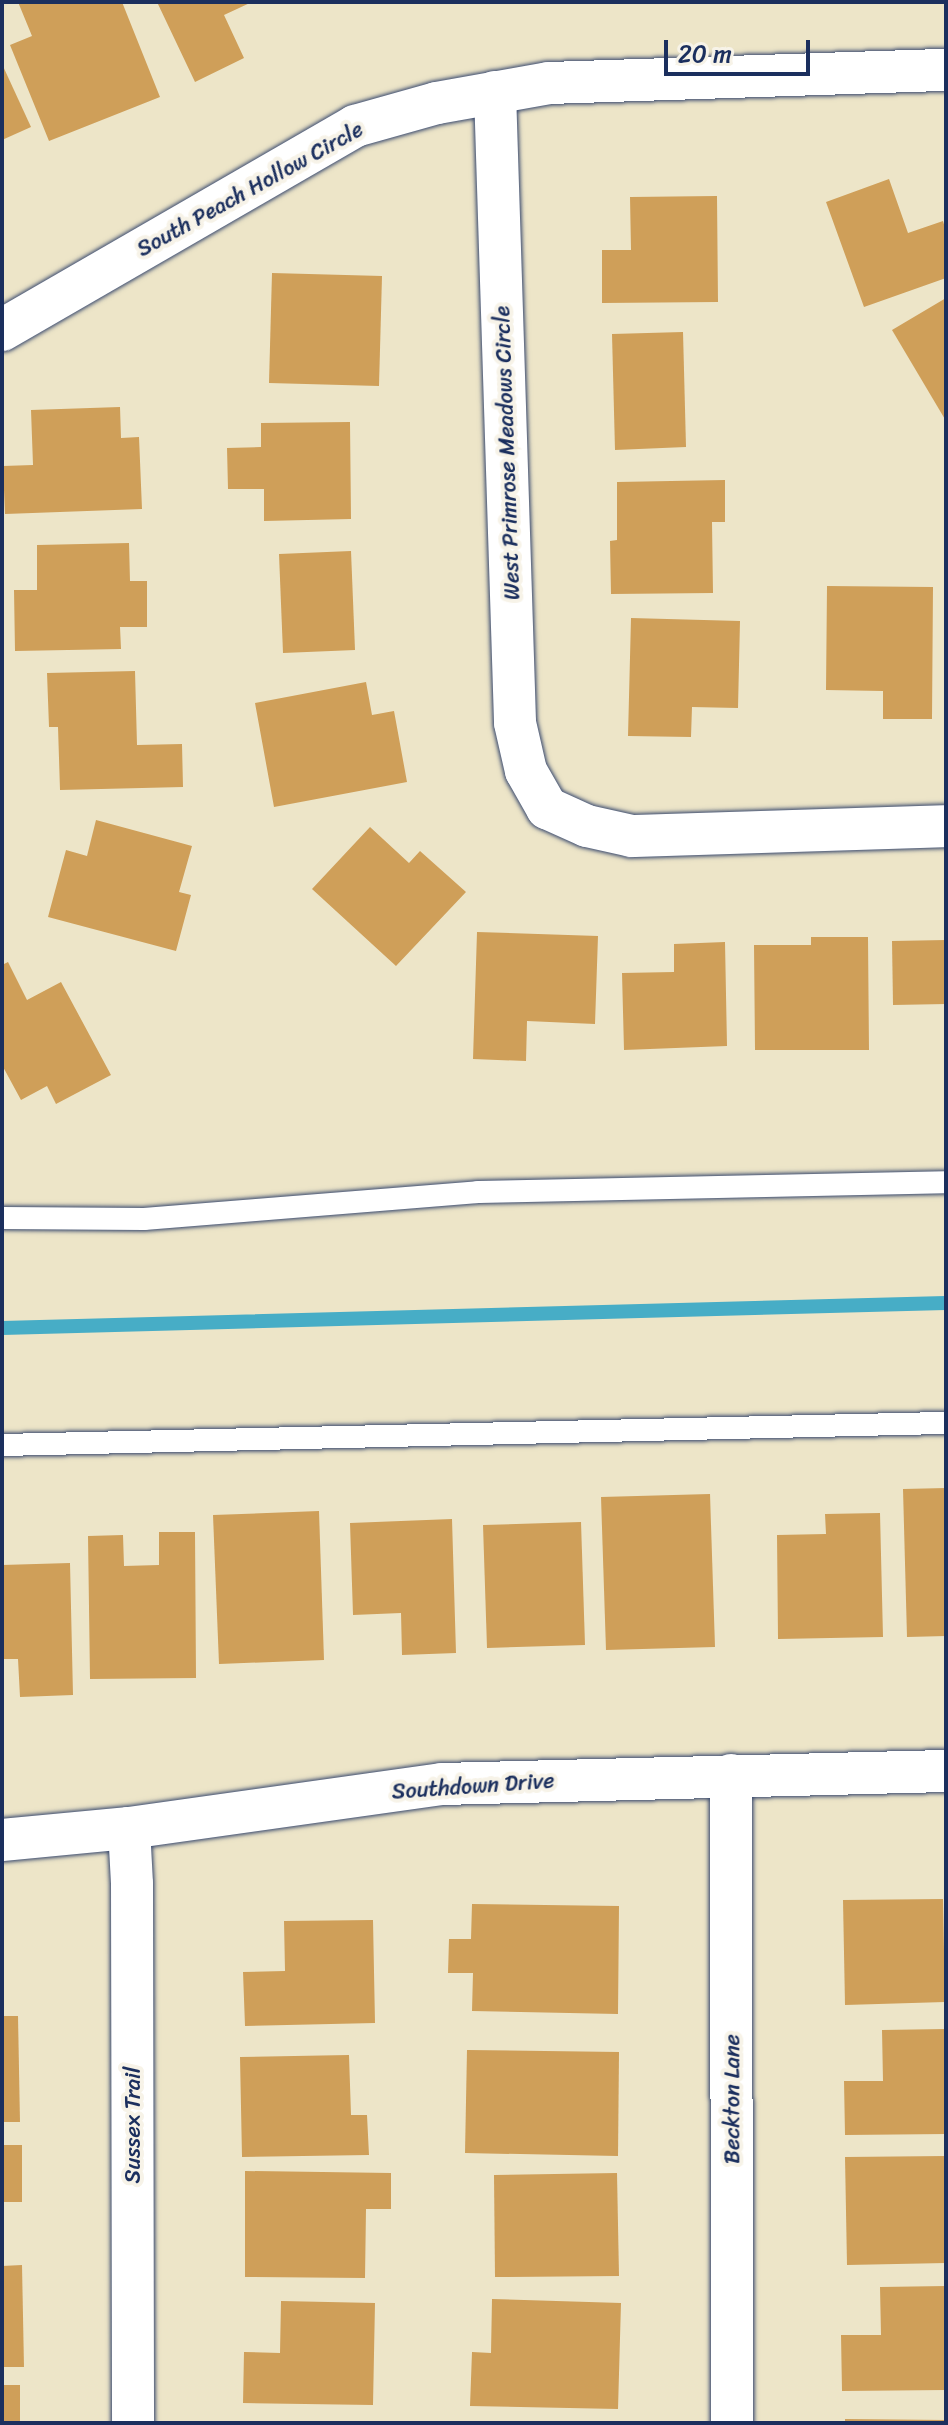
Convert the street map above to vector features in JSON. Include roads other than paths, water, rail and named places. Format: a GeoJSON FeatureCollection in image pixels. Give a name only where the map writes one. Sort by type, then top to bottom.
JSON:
{"type":"FeatureCollection","features":[{"type":"Feature","properties":{"kind":"street","name":"South Peach Hollow Circle"},"geometry":{"type":"LineString","coordinates":[[2,330],[355,126],[437,103],[549,83],[946,70]]}},
{"type":"Feature","properties":{"kind":"street","name":"West Primrose Meadows Circle"},"geometry":{"type":"LineString","coordinates":[[495,92],[515,723],[526,771],[547,808],[587,826],[632,836],[946,826]]}},
{"type":"Feature","properties":{"kind":"street","name":"Southdown Drive"},"geometry":{"type":"LineString","coordinates":[[2,1840],[129,1828],[442,1784],[946,1771]]}},
{"type":"Feature","properties":{"kind":"street","name":"Beckton Lane"},"geometry":{"type":"LineString","coordinates":[[731,1775],[732,2423]]}},
{"type":"Feature","properties":{"kind":"street","name":"Sussex Trail"},"geometry":{"type":"LineString","coordinates":[[129,1828],[132,1884],[133,2423]]}},
{"type":"Feature","properties":{"kind":"lane"},"geometry":{"type":"LineString","coordinates":[[2,1218],[144,1219],[478,1192],[946,1182]]}},
{"type":"Feature","properties":{"kind":"lane"},"geometry":{"type":"LineString","coordinates":[[2,1445],[946,1423]]}},
{"type":"Feature","properties":{"kind":"waterway"},"geometry":{"type":"LineString","coordinates":[[2,1328],[946,1303]]}}]}
